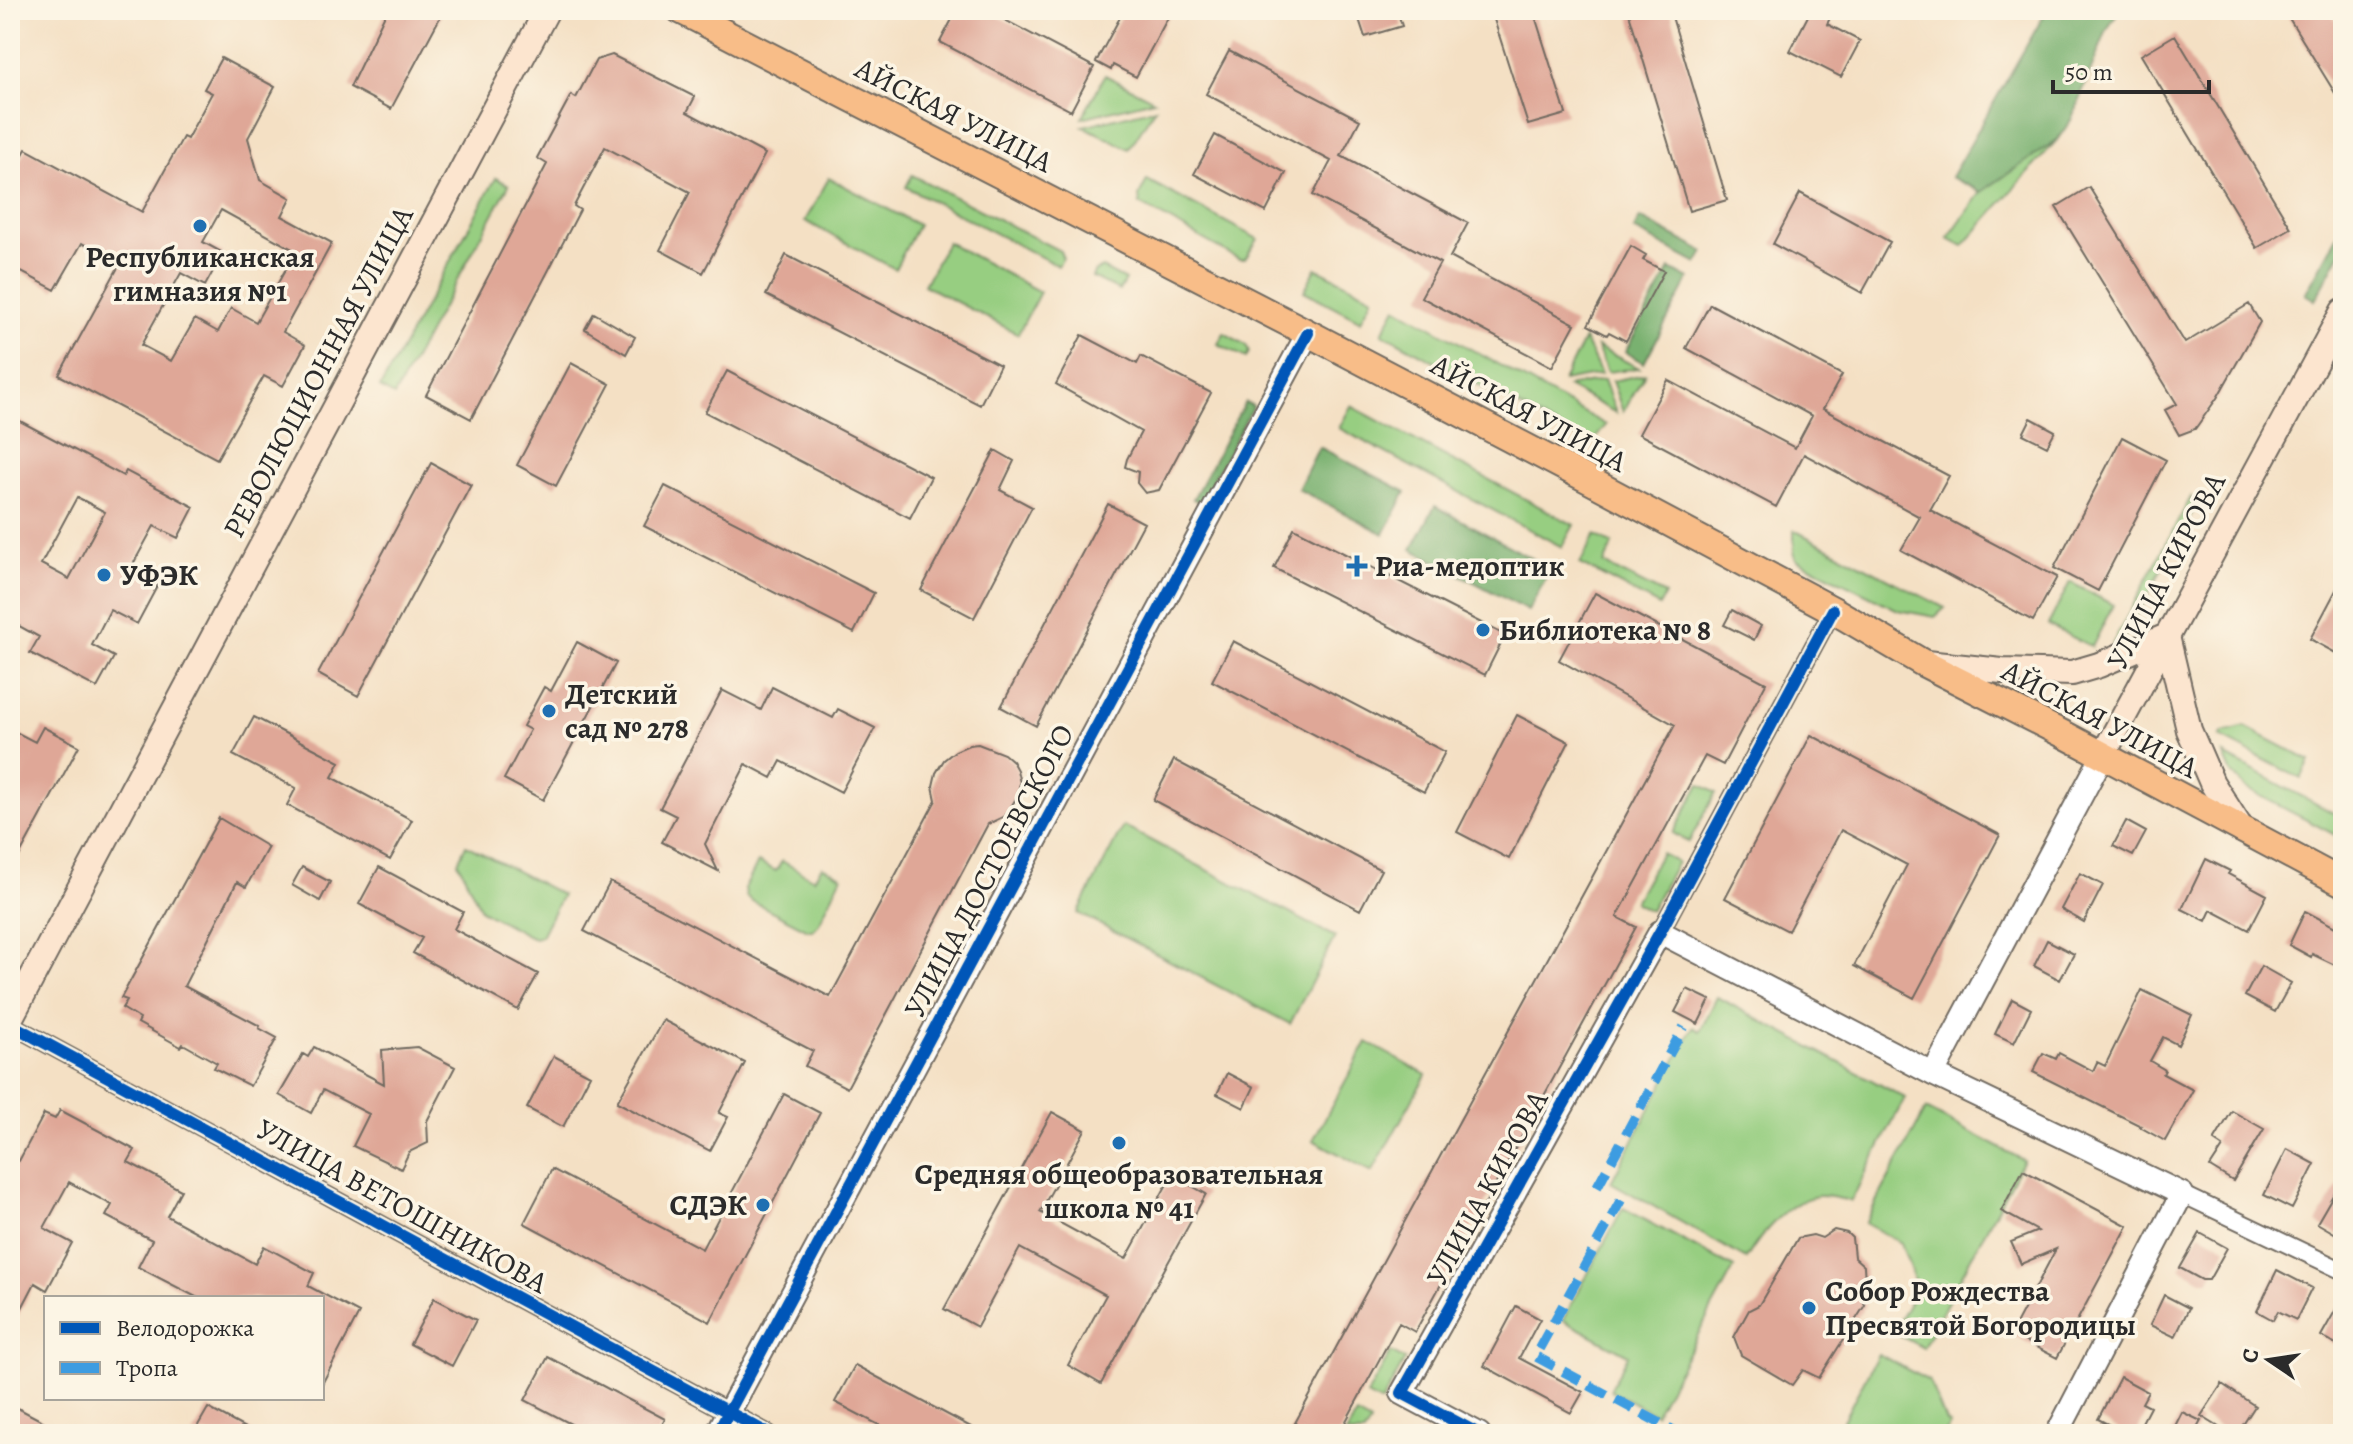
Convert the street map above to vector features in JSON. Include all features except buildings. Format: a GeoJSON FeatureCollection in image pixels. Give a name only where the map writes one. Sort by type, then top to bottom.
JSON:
{"type":"FeatureCollection","features":[{"type":"Feature","properties":{"kind":"main road","name":"РЕВОЛЮЦИОННАЯ УЛИЦА"},"geometry":{"type":"LineString","coordinates":[[10,1021],[547,10]]}},
{"type":"Feature","properties":{"kind":"main road","name":"АЙСКАЯ УЛИЦА"},"geometry":{"type":"LineString","coordinates":[[680,10],[1308,333],[1833,610],[1923,663],[2343,883]]}},
{"type":"Feature","properties":{"kind":"main road","name":"УЛИЦА КИРОВА"},"geometry":{"type":"LineString","coordinates":[[2103,755],[2343,311]]}},
{"type":"Feature","properties":{"kind":"main road"},"geometry":{"type":"LineString","coordinates":[[1923,663],[2002,671],[2072,673],[2167,636],[2189,730],[2212,783],[2242,830]]}},
{"type":"Feature","properties":{"kind":"street","name":"УЛИЦА ДОСТОЕВСКОГО"},"geometry":{"type":"LineString","coordinates":[[717,1434],[1308,333]]}},
{"type":"Feature","properties":{"kind":"street"},"geometry":{"type":"LineString","coordinates":[[1833,610],[1660,932],[1933,1074],[2343,1271]]}},
{"type":"Feature","properties":{"kind":"street","name":"УЛИЦА КИРОВА"},"geometry":{"type":"LineString","coordinates":[[1933,1074],[2103,755]]}},
{"type":"Feature","properties":{"kind":"street","name":"УЛИЦА КИРОВА"},"geometry":{"type":"LineString","coordinates":[[1479,1434],[1402,1393],[1660,932]]}},
{"type":"Feature","properties":{"kind":"street","name":"УЛИЦА ВЕТОШНИКОВА"},"geometry":{"type":"LineString","coordinates":[[10,1021],[769,1434]]}},
{"type":"Feature","properties":{"kind":"street"},"geometry":{"type":"LineString","coordinates":[[2060,1433],[2182,1194]]}},
{"type":"Feature","properties":{"kind":"green space"},"geometry":{"type":"Polygon","coordinates":[[[2047,10],[2119,10],[2107,30],[2071,120],[2057,140],[1981,192],[1951,177],[2047,10]]]}},
{"type":"Feature","properties":{"kind":"green space"},"geometry":{"type":"Polygon","coordinates":[[[1105,75],[1154,100],[1082,118],[1105,75]]]}},
{"type":"Feature","properties":{"kind":"green space"},"geometry":{"type":"Polygon","coordinates":[[[1155,108],[1129,149],[1083,126],[1155,108]]]}},
{"type":"Feature","properties":{"kind":"green space"},"geometry":{"type":"Polygon","coordinates":[[[2057,140],[1963,246],[1948,238],[1981,192],[2057,140]]]}},
{"type":"Feature","properties":{"kind":"green space"},"geometry":{"type":"Polygon","coordinates":[[[912,175],[1060,251],[1063,258],[1058,266],[906,187],[912,175]]]}},
{"type":"Feature","properties":{"kind":"green space"},"geometry":{"type":"Polygon","coordinates":[[[496,178],[509,185],[394,396],[380,388],[496,178]]]}},
{"type":"Feature","properties":{"kind":"green space"},"geometry":{"type":"Polygon","coordinates":[[[829,178],[918,225],[895,269],[805,221],[829,178]]]}},
{"type":"Feature","properties":{"kind":"green space"},"geometry":{"type":"Polygon","coordinates":[[[1147,180],[1258,239],[1245,259],[1239,259],[1140,204],[1139,196],[1147,180]]]}},
{"type":"Feature","properties":{"kind":"green space"},"geometry":{"type":"Polygon","coordinates":[[[1640,218],[1704,252],[1697,264],[1634,230],[1640,218]]]}},
{"type":"Feature","properties":{"kind":"green space"},"geometry":{"type":"Polygon","coordinates":[[[2343,225],[2343,249],[2315,300],[2305,294],[2343,225]]]}},
{"type":"Feature","properties":{"kind":"green space"},"geometry":{"type":"Polygon","coordinates":[[[947,242],[1040,292],[1018,334],[924,285],[947,242]]]}},
{"type":"Feature","properties":{"kind":"green space"},"geometry":{"type":"Polygon","coordinates":[[[1102,268],[1125,280],[1119,291],[1092,277],[1095,271],[1102,268]]]}},
{"type":"Feature","properties":{"kind":"green space"},"geometry":{"type":"Polygon","coordinates":[[[1316,268],[1373,297],[1361,321],[1304,291],[1316,268]]]}},
{"type":"Feature","properties":{"kind":"green space"},"geometry":{"type":"Polygon","coordinates":[[[1670,269],[1689,279],[1644,363],[1625,352],[1670,269]]]}},
{"type":"Feature","properties":{"kind":"green space"},"geometry":{"type":"Polygon","coordinates":[[[1396,307],[1606,425],[1592,443],[1582,440],[1382,333],[1396,307]]]}},
{"type":"Feature","properties":{"kind":"green space"},"geometry":{"type":"Polygon","coordinates":[[[1224,333],[1246,345],[1249,352],[1246,358],[1218,344],[1224,333]]]}},
{"type":"Feature","properties":{"kind":"green space"},"geometry":{"type":"Polygon","coordinates":[[[1584,339],[1601,374],[1563,381],[1584,339]]]}},
{"type":"Feature","properties":{"kind":"green space"},"geometry":{"type":"Polygon","coordinates":[[[1597,347],[1639,368],[1607,372],[1597,347]]]}},
{"type":"Feature","properties":{"kind":"green space"},"geometry":{"type":"Polygon","coordinates":[[[1645,374],[1623,412],[1612,381],[1645,374]]]}},
{"type":"Feature","properties":{"kind":"green space"},"geometry":{"type":"Polygon","coordinates":[[[1604,380],[1616,413],[1567,387],[1604,380]]]}},
{"type":"Feature","properties":{"kind":"green space"},"geometry":{"type":"Polygon","coordinates":[[[1245,402],[1253,406],[1201,503],[1193,499],[1245,402]]]}},
{"type":"Feature","properties":{"kind":"green space"},"geometry":{"type":"Polygon","coordinates":[[[1351,406],[1574,525],[1562,547],[1339,428],[1351,406]]]}},
{"type":"Feature","properties":{"kind":"green space"},"geometry":{"type":"Polygon","coordinates":[[[1319,447],[1406,492],[1384,534],[1298,489],[1319,447]]]}},
{"type":"Feature","properties":{"kind":"green space"},"geometry":{"type":"Polygon","coordinates":[[[2191,497],[2194,510],[2122,643],[2108,652],[2191,497]]]}},
{"type":"Feature","properties":{"kind":"green space"},"geometry":{"type":"Polygon","coordinates":[[[1435,506],[1551,569],[1528,611],[1412,549],[1435,506]]]}},
{"type":"Feature","properties":{"kind":"green space"},"geometry":{"type":"Polygon","coordinates":[[[1794,530],[1945,608],[1935,617],[1898,610],[1796,559],[1794,530]]]}},
{"type":"Feature","properties":{"kind":"green space"},"geometry":{"type":"Polygon","coordinates":[[[1595,535],[1613,544],[1604,564],[1665,595],[1659,606],[1580,564],[1595,535]]]}},
{"type":"Feature","properties":{"kind":"green space"},"geometry":{"type":"Polygon","coordinates":[[[2070,582],[2113,605],[2092,647],[2048,625],[2070,582]]]}},
{"type":"Feature","properties":{"kind":"green space"},"geometry":{"type":"Polygon","coordinates":[[[2245,727],[2310,761],[2301,779],[2220,737],[2223,733],[2245,727]]]}},
{"type":"Feature","properties":{"kind":"green space"},"geometry":{"type":"Polygon","coordinates":[[[2224,755],[2343,818],[2343,839],[2247,789],[2232,774],[2224,755]]]}},
{"type":"Feature","properties":{"kind":"green space"},"geometry":{"type":"Polygon","coordinates":[[[1700,784],[1716,793],[1689,842],[1673,833],[1700,784]]]}},
{"type":"Feature","properties":{"kind":"green space"},"geometry":{"type":"Polygon","coordinates":[[[1123,826],[1335,937],[1290,1024],[1078,913],[1123,826]]]}},
{"type":"Feature","properties":{"kind":"green space"},"geometry":{"type":"Polygon","coordinates":[[[466,845],[562,895],[541,936],[535,938],[527,935],[481,910],[458,862],[466,845]]]}},
{"type":"Feature","properties":{"kind":"green space"},"geometry":{"type":"Polygon","coordinates":[[[1661,853],[1677,862],[1650,911],[1634,902],[1661,853]]]}},
{"type":"Feature","properties":{"kind":"green space"},"geometry":{"type":"Polygon","coordinates":[[[782,861],[814,879],[822,866],[842,876],[813,930],[746,896],[745,888],[758,862],[776,871],[782,861]]]}},
{"type":"Feature","properties":{"kind":"green space"},"geometry":{"type":"Polygon","coordinates":[[[1717,997],[1905,1098],[1851,1201],[1818,1196],[1796,1204],[1767,1229],[1746,1259],[1611,1182],[1693,1027],[1700,1031],[1717,997]]]}},
{"type":"Feature","properties":{"kind":"green space"},"geometry":{"type":"Polygon","coordinates":[[[1367,1042],[1426,1075],[1372,1172],[1313,1140],[1367,1042]]]}},
{"type":"Feature","properties":{"kind":"green space"},"geometry":{"type":"Polygon","coordinates":[[[1926,1109],[2023,1160],[1923,1348],[1893,1332],[1917,1288],[1901,1243],[1865,1223],[1926,1109]]]}},
{"type":"Feature","properties":{"kind":"green space"},"geometry":{"type":"Polygon","coordinates":[[[1623,1208],[1734,1268],[1655,1414],[1610,1390],[1628,1355],[1563,1320],[1623,1208]]]}},
{"type":"Feature","properties":{"kind":"green space"},"geometry":{"type":"Polygon","coordinates":[[[1391,1352],[1405,1360],[1381,1403],[1367,1395],[1391,1352]]]}},
{"type":"Feature","properties":{"kind":"green space"},"geometry":{"type":"Polygon","coordinates":[[[1878,1354],[1929,1381],[1950,1425],[1945,1434],[1836,1434],[1878,1354]]]}},
{"type":"Feature","properties":{"kind":"green space"},"geometry":{"type":"Polygon","coordinates":[[[1356,1415],[1370,1423],[1364,1434],[1346,1434],[1356,1415]]]}},
{"type":"Feature","properties":{"kind":"marked path"},"geometry":{"type":"LineString","coordinates":[[1597,1187],[1684,1027]]}},
{"type":"Feature","properties":{"kind":"marked path"},"geometry":{"type":"LineString","coordinates":[[1621,1200],[1535,1356],[1680,1434]]}},
{"type":"Feature","properties":{"kind":"cycle path"},"geometry":{"type":"LineString","coordinates":[[717,1434],[1308,333]]}},
{"type":"Feature","properties":{"kind":"cycle path"},"geometry":{"type":"LineString","coordinates":[[1479,1434],[1402,1393],[1660,932],[1833,610]]}},
{"type":"Feature","properties":{"kind":"cycle path"},"geometry":{"type":"LineString","coordinates":[[10,1024],[769,1434]]}},
{"type":"Feature","properties":{"kind":"place","name":"Республиканская гимназия №1"},"geometry":{"type":"Point","coordinates":[200,226]}},
{"type":"Feature","properties":{"kind":"place","name":"Риа-медоптик"},"geometry":{"type":"Point","coordinates":[1357,566]}},
{"type":"Feature","properties":{"kind":"place","name":"УФЭК"},"geometry":{"type":"Point","coordinates":[104,575]}},
{"type":"Feature","properties":{"kind":"place","name":"Библиотека № 8"},"geometry":{"type":"Point","coordinates":[1483,630]}},
{"type":"Feature","properties":{"kind":"place","name":"Детский сад № 278"},"geometry":{"type":"Point","coordinates":[549,711]}},
{"type":"Feature","properties":{"kind":"place","name":"Средняя общеобразовательная школа № 41"},"geometry":{"type":"Point","coordinates":[1119,1143]}},
{"type":"Feature","properties":{"kind":"place","name":"СДЭК"},"geometry":{"type":"Point","coordinates":[763,1205]}},
{"type":"Feature","properties":{"kind":"place","name":"Собор Рождества Пресвятой Богородицы"},"geometry":{"type":"Point","coordinates":[1809,1308]}}]}
